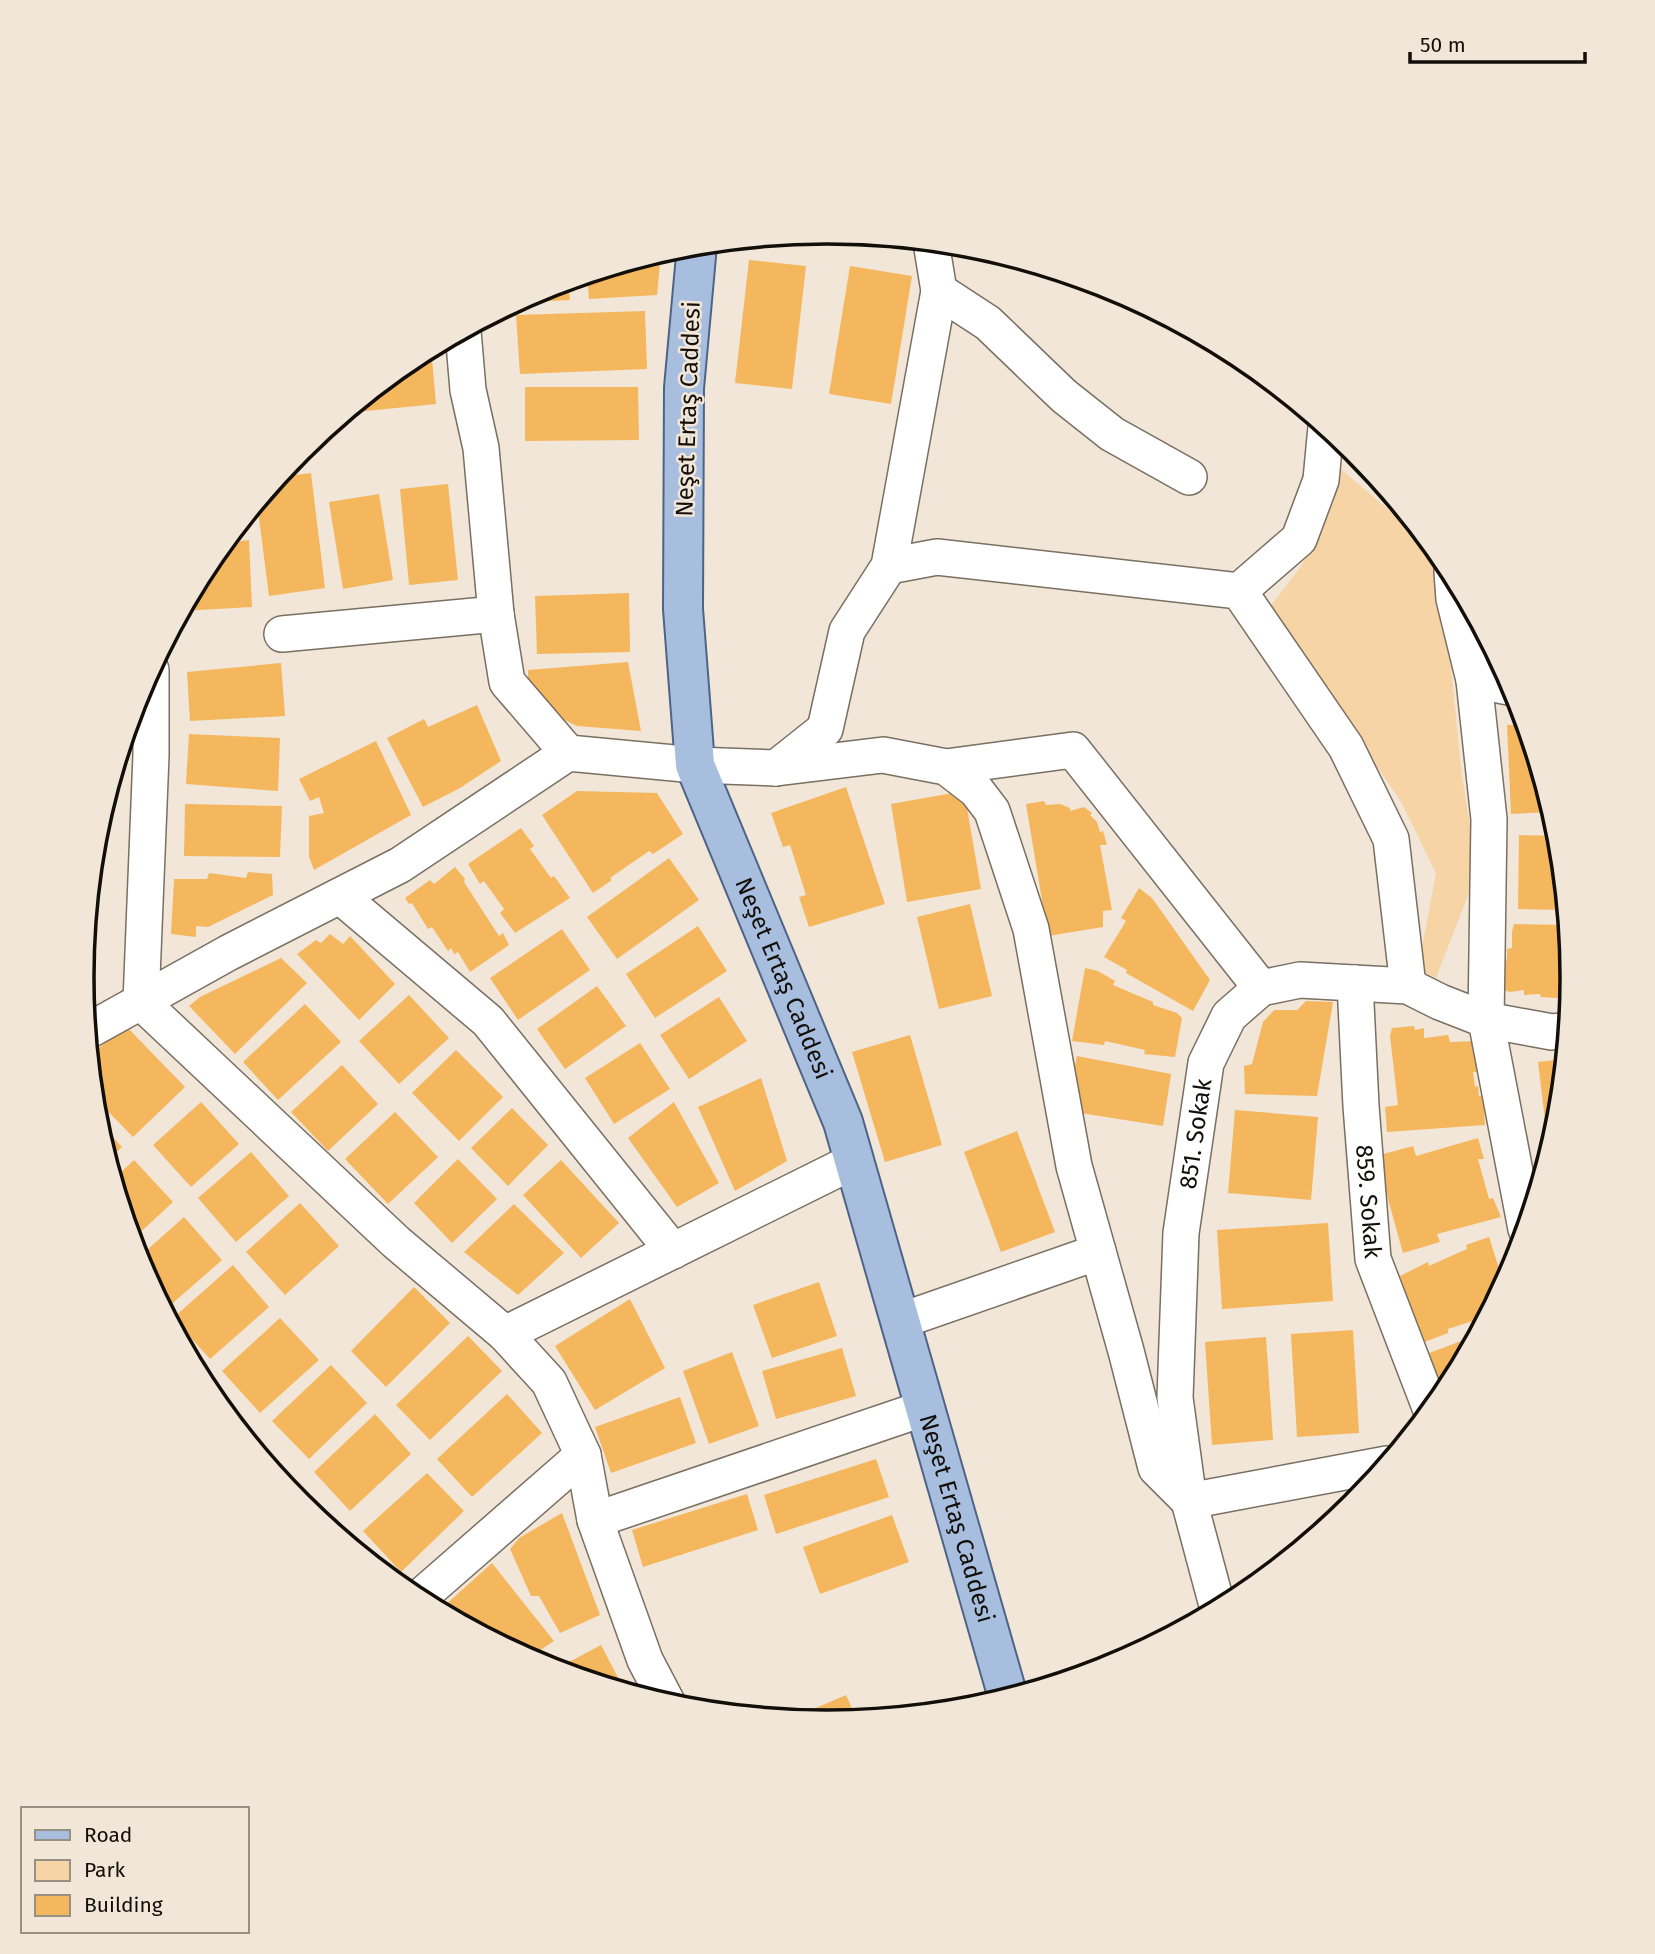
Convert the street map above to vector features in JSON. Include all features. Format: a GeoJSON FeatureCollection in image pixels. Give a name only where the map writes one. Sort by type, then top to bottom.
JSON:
{"type":"FeatureCollection","features":[{"type":"Feature","properties":{"kind":"main road","name":"Neşet Ertaş Caddesi"},"geometry":{"type":"LineString","coordinates":[[695,256],[684,388],[683,609],[695,765],[843,1122],[1005,1688]]}},
{"type":"Feature","properties":{"kind":"street"},"geometry":{"type":"LineString","coordinates":[[776,768],[825,729],[847,631],[889,566],[939,291],[933,252]]}},
{"type":"Feature","properties":{"kind":"street"},"geometry":{"type":"LineString","coordinates":[[939,291],[988,323],[1064,396],[1112,434],[1189,477]]}},
{"type":"Feature","properties":{"kind":"street"},"geometry":{"type":"LineString","coordinates":[[464,341],[468,390],[481,448],[496,614],[507,682],[568,753]]}},
{"type":"Feature","properties":{"kind":"street"},"geometry":{"type":"LineString","coordinates":[[889,566],[937,557],[1239,591],[1298,539],[1321,480],[1325,439]]}},
{"type":"Feature","properties":{"kind":"street"},"geometry":{"type":"LineString","coordinates":[[1239,591],[1346,747],[1391,839],[1408,986]]}},
{"type":"Feature","properties":{"kind":"street"},"geometry":{"type":"LineString","coordinates":[[1454,597],[1474,680],[1489,819],[1486,1020],[1523,1211]]}},
{"type":"Feature","properties":{"kind":"street"},"geometry":{"type":"LineString","coordinates":[[282,634],[496,614]]}},
{"type":"Feature","properties":{"kind":"street"},"geometry":{"type":"LineString","coordinates":[[1474,680],[1500,685]]}},
{"type":"Feature","properties":{"kind":"street"},"geometry":{"type":"LineString","coordinates":[[150,695],[151,755],[141,1002],[396,1242],[505,1334],[549,1382],[583,1455],[595,1520],[645,1660],[661,1690]]}},
{"type":"Feature","properties":{"kind":"street"},"geometry":{"type":"LineString","coordinates":[[96,1027],[228,953],[400,865],[568,753],[695,765],[776,768],[883,755],[946,767],[1073,750],[1261,988],[1300,980],[1408,986],[1486,1020],[1558,1031]]}},
{"type":"Feature","properties":{"kind":"street"},"geometry":{"type":"LineString","coordinates":[[946,767],[976,790],[992,811],[1031,929],[1074,1166],[1156,1468],[1189,1501],[1373,1467]]}},
{"type":"Feature","properties":{"kind":"street"},"geometry":{"type":"LineString","coordinates":[[340,896],[488,1021],[673,1251]]}},
{"type":"Feature","properties":{"kind":"street","name":"859. Sokak"},"geometry":{"type":"LineString","coordinates":[[1355,983],[1373,1259],[1427,1399]]}},
{"type":"Feature","properties":{"kind":"street","name":"851. Sokak"},"geometry":{"type":"LineString","coordinates":[[1215,1599],[1189,1501],[1175,1398],[1181,1233],[1206,1063],[1230,1016],[1261,988]]}},
{"type":"Feature","properties":{"kind":"street"},"geometry":{"type":"LineString","coordinates":[[505,1334],[854,1161]]}},
{"type":"Feature","properties":{"kind":"street"},"geometry":{"type":"LineString","coordinates":[[900,1321],[1098,1252]]}},
{"type":"Feature","properties":{"kind":"street"},"geometry":{"type":"LineString","coordinates":[[595,1520],[925,1408]]}},
{"type":"Feature","properties":{"kind":"street"},"geometry":{"type":"LineString","coordinates":[[427,1591],[583,1455]]}},
{"type":"Feature","properties":{"kind":"green space"},"geometry":{"type":"Polygon","coordinates":[[[1337,466],[1399,518],[1441,576],[1461,768],[1477,872],[1436,978],[1418,969],[1436,873],[1400,800],[1287,637],[1270,607],[1302,565],[1328,509],[1337,466]]]}},
{"type":"Feature","properties":{"kind":"building"},"geometry":{"type":"Polygon","coordinates":[[[749,260],[806,266],[792,389],[735,383],[749,260]]]}},
{"type":"Feature","properties":{"kind":"building"},"geometry":{"type":"Polygon","coordinates":[[[660,264],[657,295],[589,299],[588,285],[660,264]]]}},
{"type":"Feature","properties":{"kind":"building"},"geometry":{"type":"Polygon","coordinates":[[[850,266],[912,276],[891,404],[829,394],[850,266]]]}},
{"type":"Feature","properties":{"kind":"building"},"geometry":{"type":"Polygon","coordinates":[[[569,292],[570,300],[544,301],[569,292]]]}},
{"type":"Feature","properties":{"kind":"building"},"geometry":{"type":"Polygon","coordinates":[[[645,311],[647,369],[520,374],[516,315],[645,311]]]}},
{"type":"Feature","properties":{"kind":"building"},"geometry":{"type":"Polygon","coordinates":[[[432,360],[436,404],[361,411],[432,360]]]}},
{"type":"Feature","properties":{"kind":"building"},"geometry":{"type":"Polygon","coordinates":[[[525,387],[638,387],[639,440],[525,441],[525,387]]]}},
{"type":"Feature","properties":{"kind":"building"},"geometry":{"type":"Polygon","coordinates":[[[311,473],[325,588],[269,596],[259,515],[294,475],[311,473]]]}},
{"type":"Feature","properties":{"kind":"building"},"geometry":{"type":"Polygon","coordinates":[[[448,484],[458,580],[409,585],[400,489],[448,484]]]}},
{"type":"Feature","properties":{"kind":"building"},"geometry":{"type":"Polygon","coordinates":[[[379,494],[393,580],[343,589],[329,502],[379,494]]]}},
{"type":"Feature","properties":{"kind":"building"},"geometry":{"type":"Polygon","coordinates":[[[249,540],[252,607],[193,610],[218,570],[239,541],[249,540]]]}},
{"type":"Feature","properties":{"kind":"building"},"geometry":{"type":"Polygon","coordinates":[[[629,593],[630,652],[537,654],[535,596],[629,593]]]}},
{"type":"Feature","properties":{"kind":"building"},"geometry":{"type":"Polygon","coordinates":[[[628,662],[641,731],[577,726],[544,710],[528,691],[528,670],[628,662]]]}},
{"type":"Feature","properties":{"kind":"building"},"geometry":{"type":"Polygon","coordinates":[[[281,663],[285,716],[190,721],[187,672],[281,663]]]}},
{"type":"Feature","properties":{"kind":"building"},"geometry":{"type":"Polygon","coordinates":[[[477,705],[501,761],[460,788],[423,807],[387,738],[424,719],[428,727],[477,705]]]}},
{"type":"Feature","properties":{"kind":"building"},"geometry":{"type":"Polygon","coordinates":[[[1507,725],[1516,725],[1541,813],[1511,814],[1507,725]]]}},
{"type":"Feature","properties":{"kind":"building"},"geometry":{"type":"Polygon","coordinates":[[[189,734],[280,738],[278,791],[186,784],[189,734]]]}},
{"type":"Feature","properties":{"kind":"building"},"geometry":{"type":"Polygon","coordinates":[[[376,741],[411,815],[314,870],[309,857],[309,816],[324,813],[319,797],[310,801],[299,779],[376,741]]]}},
{"type":"Feature","properties":{"kind":"building"},"geometry":{"type":"Polygon","coordinates":[[[846,787],[885,904],[809,927],[799,897],[806,895],[790,845],[783,847],[771,813],[846,787]]]}},
{"type":"Feature","properties":{"kind":"building"},"geometry":{"type":"Polygon","coordinates":[[[577,791],[657,793],[683,834],[653,854],[649,851],[593,893],[542,815],[577,791]]]}},
{"type":"Feature","properties":{"kind":"building"},"geometry":{"type":"Polygon","coordinates":[[[964,791],[981,889],[907,902],[891,804],[964,791]]]}},
{"type":"Feature","properties":{"kind":"building"},"geometry":{"type":"Polygon","coordinates":[[[1044,801],[1046,805],[1060,804],[1070,808],[1070,811],[1084,807],[1092,813],[1090,815],[1097,822],[1100,832],[1103,831],[1107,845],[1100,845],[1112,910],[1103,911],[1103,927],[1048,936],[1026,804],[1044,801]]]}},
{"type":"Feature","properties":{"kind":"building"},"geometry":{"type":"Polygon","coordinates":[[[185,804],[282,806],[280,857],[184,856],[185,804]]]}},
{"type":"Feature","properties":{"kind":"building"},"geometry":{"type":"Polygon","coordinates":[[[521,828],[534,846],[530,849],[570,898],[515,933],[500,913],[504,909],[484,881],[480,884],[468,864],[521,828]]]}},
{"type":"Feature","properties":{"kind":"building"},"geometry":{"type":"Polygon","coordinates":[[[1519,835],[1546,836],[1557,910],[1518,909],[1519,835]]]}},
{"type":"Feature","properties":{"kind":"building"},"geometry":{"type":"Polygon","coordinates":[[[669,858],[699,900],[617,959],[587,917],[669,858]]]}},
{"type":"Feature","properties":{"kind":"building"},"geometry":{"type":"Polygon","coordinates":[[[455,867],[499,936],[503,933],[509,945],[470,972],[458,952],[454,954],[451,948],[448,951],[432,927],[428,929],[412,903],[409,904],[405,898],[430,880],[434,884],[455,867]]]}},
{"type":"Feature","properties":{"kind":"building"},"geometry":{"type":"Polygon","coordinates":[[[248,872],[272,874],[273,895],[208,927],[196,926],[196,937],[171,934],[174,879],[207,879],[209,873],[246,878],[248,872]]]}},
{"type":"Feature","properties":{"kind":"building"},"geometry":{"type":"Polygon","coordinates":[[[1139,888],[1152,898],[1210,980],[1193,1011],[1126,973],[1127,970],[1104,957],[1126,921],[1121,918],[1139,888]]]}},
{"type":"Feature","properties":{"kind":"building"},"geometry":{"type":"Polygon","coordinates":[[[970,904],[992,996],[939,1009],[917,917],[970,904]]]}},
{"type":"Feature","properties":{"kind":"building"},"geometry":{"type":"Polygon","coordinates":[[[1514,924],[1559,925],[1560,998],[1541,997],[1540,994],[1524,995],[1524,990],[1510,992],[1500,989],[1504,959],[1507,960],[1507,949],[1512,948],[1514,924]]]}},
{"type":"Feature","properties":{"kind":"building"},"geometry":{"type":"Polygon","coordinates":[[[698,926],[727,971],[655,1018],[626,974],[698,926]]]}},
{"type":"Feature","properties":{"kind":"building"},"geometry":{"type":"Polygon","coordinates":[[[562,929],[590,970],[518,1020],[490,978],[562,929]]]}},
{"type":"Feature","properties":{"kind":"building"},"geometry":{"type":"Polygon","coordinates":[[[330,934],[343,944],[350,936],[395,984],[359,1020],[297,954],[316,940],[321,943],[330,934]]]}},
{"type":"Feature","properties":{"kind":"building"},"geometry":{"type":"Polygon","coordinates":[[[281,958],[307,983],[235,1054],[189,1006],[200,997],[281,958]]]}},
{"type":"Feature","properties":{"kind":"building"},"geometry":{"type":"Polygon","coordinates":[[[1085,968],[1098,971],[1115,981],[1113,985],[1153,1002],[1153,1005],[1177,1013],[1182,1018],[1175,1057],[1144,1054],[1145,1050],[1105,1041],[1104,1045],[1072,1041],[1085,968]]]}},
{"type":"Feature","properties":{"kind":"building"},"geometry":{"type":"Polygon","coordinates":[[[597,986],[626,1026],[565,1069],[537,1029],[597,986]]]}},
{"type":"Feature","properties":{"kind":"building"},"geometry":{"type":"Polygon","coordinates":[[[409,995],[449,1038],[399,1084],[359,1041],[409,995]]]}},
{"type":"Feature","properties":{"kind":"building"},"geometry":{"type":"Polygon","coordinates":[[[719,997],[747,1041],[689,1079],[660,1035],[719,997]]]}},
{"type":"Feature","properties":{"kind":"building"},"geometry":{"type":"Polygon","coordinates":[[[1306,1001],[1333,1002],[1317,1096],[1245,1094],[1244,1066],[1252,1064],[1263,1022],[1274,1010],[1297,1010],[1306,1001]]]}},
{"type":"Feature","properties":{"kind":"building"},"geometry":{"type":"Polygon","coordinates":[[[305,1004],[341,1042],[278,1100],[243,1062],[305,1004]]]}},
{"type":"Feature","properties":{"kind":"building"},"geometry":{"type":"Polygon","coordinates":[[[124,1024],[185,1087],[133,1137],[107,1111],[98,1049],[124,1024]]]}},
{"type":"Feature","properties":{"kind":"building"},"geometry":{"type":"Polygon","coordinates":[[[1414,1026],[1415,1030],[1424,1028],[1424,1038],[1448,1035],[1450,1042],[1477,1041],[1479,1066],[1476,1067],[1477,1072],[1473,1072],[1475,1087],[1478,1086],[1479,1096],[1483,1096],[1485,1125],[1387,1132],[1385,1107],[1398,1105],[1390,1036],[1392,1028],[1414,1026]]]}},
{"type":"Feature","properties":{"kind":"building"},"geometry":{"type":"Polygon","coordinates":[[[910,1035],[942,1145],[885,1162],[852,1052],[910,1035]]]}},
{"type":"Feature","properties":{"kind":"building"},"geometry":{"type":"Polygon","coordinates":[[[640,1043],[670,1089],[614,1124],[585,1078],[640,1043]]]}},
{"type":"Feature","properties":{"kind":"building"},"geometry":{"type":"Polygon","coordinates":[[[456,1050],[503,1097],[459,1141],[412,1093],[456,1050]]]}},
{"type":"Feature","properties":{"kind":"building"},"geometry":{"type":"Polygon","coordinates":[[[1077,1056],[1171,1074],[1163,1126],[1074,1112],[1072,1082],[1077,1056]]]}},
{"type":"Feature","properties":{"kind":"building"},"geometry":{"type":"Polygon","coordinates":[[[1555,1060],[1545,1123],[1538,1062],[1555,1060]]]}},
{"type":"Feature","properties":{"kind":"building"},"geometry":{"type":"Polygon","coordinates":[[[342,1065],[378,1104],[328,1151],[291,1112],[342,1065]]]}},
{"type":"Feature","properties":{"kind":"building"},"geometry":{"type":"Polygon","coordinates":[[[761,1078],[787,1161],[735,1191],[698,1107],[761,1078]]]}},
{"type":"Feature","properties":{"kind":"building"},"geometry":{"type":"Polygon","coordinates":[[[201,1102],[239,1144],[191,1187],[153,1145],[201,1102]]]}},
{"type":"Feature","properties":{"kind":"building"},"geometry":{"type":"Polygon","coordinates":[[[674,1102],[719,1183],[677,1207],[628,1138],[674,1102]]]}},
{"type":"Feature","properties":{"kind":"building"},"geometry":{"type":"Polygon","coordinates":[[[512,1108],[548,1145],[508,1186],[471,1148],[512,1108]]]}},
{"type":"Feature","properties":{"kind":"building"},"geometry":{"type":"Polygon","coordinates":[[[1235,1110],[1318,1117],[1311,1200],[1228,1193],[1235,1110]]]}},
{"type":"Feature","properties":{"kind":"building"},"geometry":{"type":"Polygon","coordinates":[[[395,1112],[438,1157],[388,1204],[345,1159],[395,1112]]]}},
{"type":"Feature","properties":{"kind":"building"},"geometry":{"type":"Polygon","coordinates":[[[1017,1131],[1055,1232],[1001,1252],[964,1152],[1017,1131]]]}},
{"type":"Feature","properties":{"kind":"building"},"geometry":{"type":"Polygon","coordinates":[[[113,1137],[122,1147],[116,1153],[113,1137]]]}},
{"type":"Feature","properties":{"kind":"building"},"geometry":{"type":"Polygon","coordinates":[[[1478,1138],[1484,1159],[1478,1159],[1489,1199],[1493,1198],[1501,1217],[1437,1234],[1440,1242],[1403,1253],[1376,1156],[1413,1146],[1416,1156],[1478,1138]]]}},
{"type":"Feature","properties":{"kind":"building"},"geometry":{"type":"Polygon","coordinates":[[[251,1152],[289,1196],[236,1242],[198,1198],[251,1152]]]}},
{"type":"Feature","properties":{"kind":"building"},"geometry":{"type":"Polygon","coordinates":[[[458,1159],[497,1199],[452,1243],[414,1203],[458,1159]]]}},
{"type":"Feature","properties":{"kind":"building"},"geometry":{"type":"Polygon","coordinates":[[[134,1160],[173,1202],[140,1232],[133,1213],[121,1173],[134,1160]]]}},
{"type":"Feature","properties":{"kind":"building"},"geometry":{"type":"Polygon","coordinates":[[[561,1160],[619,1223],[581,1258],[523,1195],[561,1160]]]}},
{"type":"Feature","properties":{"kind":"building"},"geometry":{"type":"Polygon","coordinates":[[[300,1203],[339,1246],[285,1295],[246,1252],[300,1203]]]}},
{"type":"Feature","properties":{"kind":"building"},"geometry":{"type":"Polygon","coordinates":[[[514,1204],[564,1253],[518,1295],[464,1252],[514,1204]]]}},
{"type":"Feature","properties":{"kind":"building"},"geometry":{"type":"Polygon","coordinates":[[[184,1217],[222,1260],[172,1304],[147,1250],[184,1217]]]}},
{"type":"Feature","properties":{"kind":"building"},"geometry":{"type":"Polygon","coordinates":[[[1328,1223],[1333,1301],[1222,1309],[1217,1230],[1328,1223]]]}},
{"type":"Feature","properties":{"kind":"building"},"geometry":{"type":"Polygon","coordinates":[[[1489,1237],[1499,1270],[1475,1320],[1448,1329],[1448,1333],[1422,1343],[1400,1276],[1428,1262],[1429,1266],[1467,1249],[1466,1245],[1489,1237]]]}},
{"type":"Feature","properties":{"kind":"building"},"geometry":{"type":"Polygon","coordinates":[[[233,1265],[269,1307],[210,1359],[188,1335],[177,1314],[233,1265]]]}},
{"type":"Feature","properties":{"kind":"building"},"geometry":{"type":"Polygon","coordinates":[[[819,1282],[837,1336],[772,1358],[753,1305],[819,1282]]]}},
{"type":"Feature","properties":{"kind":"building"},"geometry":{"type":"Polygon","coordinates":[[[414,1287],[450,1323],[386,1387],[351,1351],[414,1287]]]}},
{"type":"Feature","properties":{"kind":"building"},"geometry":{"type":"Polygon","coordinates":[[[630,1299],[665,1368],[595,1410],[555,1346],[630,1299]]]}},
{"type":"Feature","properties":{"kind":"building"},"geometry":{"type":"Polygon","coordinates":[[[280,1318],[319,1360],[260,1413],[222,1371],[280,1318]]]}},
{"type":"Feature","properties":{"kind":"building"},"geometry":{"type":"Polygon","coordinates":[[[1353,1330],[1359,1433],[1297,1437],[1291,1334],[1353,1330]]]}},
{"type":"Feature","properties":{"kind":"building"},"geometry":{"type":"Polygon","coordinates":[[[468,1336],[502,1371],[430,1440],[396,1405],[468,1336]]]}},
{"type":"Feature","properties":{"kind":"building"},"geometry":{"type":"Polygon","coordinates":[[[1266,1337],[1273,1440],[1212,1445],[1205,1342],[1266,1337]]]}},
{"type":"Feature","properties":{"kind":"building"},"geometry":{"type":"Polygon","coordinates":[[[1464,1340],[1438,1382],[1424,1355],[1464,1340]]]}},
{"type":"Feature","properties":{"kind":"building"},"geometry":{"type":"Polygon","coordinates":[[[842,1348],[856,1396],[776,1419],[762,1371],[842,1348]]]}},
{"type":"Feature","properties":{"kind":"building"},"geometry":{"type":"Polygon","coordinates":[[[732,1352],[759,1426],[709,1444],[683,1371],[732,1352]]]}},
{"type":"Feature","properties":{"kind":"building"},"geometry":{"type":"Polygon","coordinates":[[[331,1365],[367,1403],[309,1459],[272,1421],[331,1365]]]}},
{"type":"Feature","properties":{"kind":"building"},"geometry":{"type":"Polygon","coordinates":[[[507,1394],[542,1433],[472,1497],[437,1459],[507,1394]]]}},
{"type":"Feature","properties":{"kind":"building"},"geometry":{"type":"Polygon","coordinates":[[[680,1397],[696,1443],[611,1473],[595,1427],[680,1397]]]}},
{"type":"Feature","properties":{"kind":"building"},"geometry":{"type":"Polygon","coordinates":[[[375,1414],[411,1454],[350,1511],[314,1472],[375,1414]]]}},
{"type":"Feature","properties":{"kind":"building"},"geometry":{"type":"Polygon","coordinates":[[[876,1459],[889,1497],[776,1534],[764,1495],[876,1459]]]}},
{"type":"Feature","properties":{"kind":"building"},"geometry":{"type":"Polygon","coordinates":[[[427,1473],[464,1511],[401,1572],[363,1531],[427,1473]]]}},
{"type":"Feature","properties":{"kind":"building"},"geometry":{"type":"Polygon","coordinates":[[[747,1494],[758,1530],[643,1567],[632,1530],[747,1494]]]}},
{"type":"Feature","properties":{"kind":"building"},"geometry":{"type":"Polygon","coordinates":[[[562,1513],[600,1615],[560,1633],[539,1596],[531,1596],[510,1549],[519,1538],[562,1513]]]}},
{"type":"Feature","properties":{"kind":"building"},"geometry":{"type":"Polygon","coordinates":[[[892,1515],[909,1562],[820,1594],[803,1547],[892,1515]]]}},
{"type":"Feature","properties":{"kind":"building"},"geometry":{"type":"Polygon","coordinates":[[[492,1563],[554,1641],[539,1651],[447,1603],[492,1563]]]}},
{"type":"Feature","properties":{"kind":"building"},"geometry":{"type":"Polygon","coordinates":[[[601,1645],[619,1679],[592,1671],[569,1662],[601,1645]]]}},
{"type":"Feature","properties":{"kind":"building"},"geometry":{"type":"Polygon","coordinates":[[[846,1695],[852,1709],[828,1710],[813,1709],[846,1695]]]}}]}
